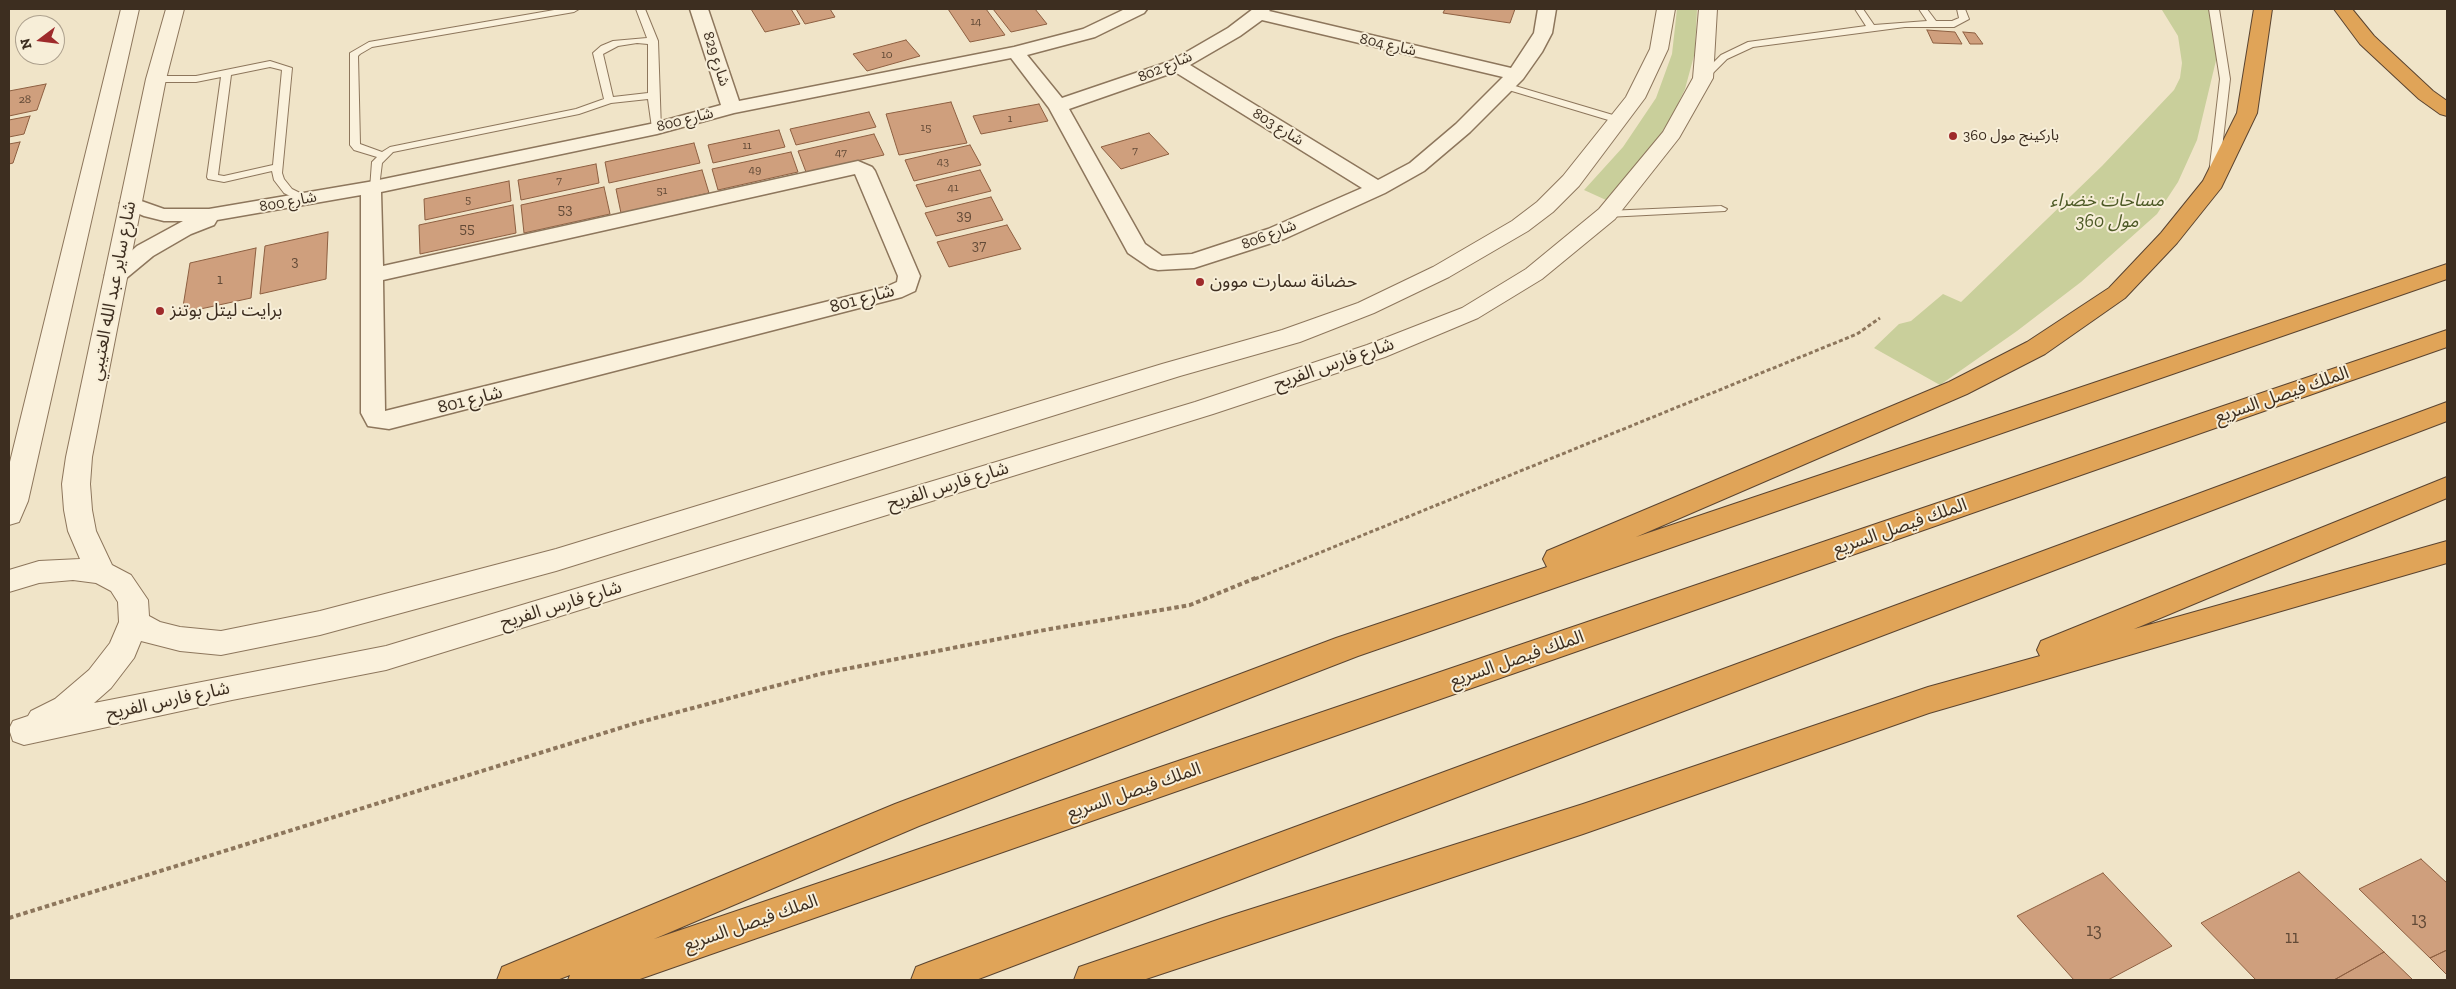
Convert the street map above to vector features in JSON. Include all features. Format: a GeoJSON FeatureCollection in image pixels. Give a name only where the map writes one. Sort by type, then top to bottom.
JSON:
{"type":"FeatureCollection","features":[{"type":"Feature","properties":{"kind":"highway"},"geometry":{"type":"LineString","coordinates":[[515,980],[907,816],[1347,647],[1958,388],[2036,348],[2117,293],[2169,238],[2212,182],[2247,113],[2263,9]]}},
{"type":"Feature","properties":{"kind":"highway"},"geometry":{"type":"LineString","coordinates":[[2343,9],[2367,40],[2426,95],[2447,110]]}},
{"type":"Feature","properties":{"kind":"highway"},"geometry":{"type":"LineString","coordinates":[[1347,647],[2447,271]]}},
{"type":"Feature","properties":{"kind":"highway","name":"الملك فيصل السريع"},"geometry":{"type":"LineString","coordinates":[[586,980],[2447,338]]}},
{"type":"Feature","properties":{"kind":"highway"},"geometry":{"type":"LineString","coordinates":[[929,980],[2447,411]]}},
{"type":"Feature","properties":{"kind":"highway"},"geometry":{"type":"LineString","coordinates":[[1928,700],[2447,487]]}},
{"type":"Feature","properties":{"kind":"highway"},"geometry":{"type":"LineString","coordinates":[[1092,980],[1233,932],[1583,819],[1928,700],[2447,552]]}},
{"type":"Feature","properties":{"kind":"street"},"geometry":{"type":"LineString","coordinates":[[9,515],[14,501],[130,9]]}},
{"type":"Feature","properties":{"kind":"street","name":"شارع ساير عبد الله العتيبي"},"geometry":{"type":"LineString","coordinates":[[101,573],[82,531],[76,484],[79,457],[156,79],[174,9]]}},
{"type":"Feature","properties":{"kind":"street","name":"شارع 829"},"geometry":{"type":"LineString","coordinates":[[699,9],[732,108]]}},
{"type":"Feature","properties":{"kind":"street","name":"شارع 800"},"geometry":{"type":"LineString","coordinates":[[130,203],[151,212],[193,216],[225,213],[372,187],[657,128],[732,108],[1015,52],[1089,34],[1138,9]]}},
{"type":"Feature","properties":{"kind":"street","name":"شارع 806"},"geometry":{"type":"LineString","coordinates":[[1015,52],[1058,106],[1136,248],[1158,263],[1194,262],[1276,234],[1378,189],[1417,167],[1463,128],[1511,80],[1534,52],[1543,33],[1547,9]]}},
{"type":"Feature","properties":{"kind":"street"},"geometry":{"type":"LineString","coordinates":[[134,622],[153,634],[220,643],[320,623],[556,560],[1171,370],[1291,336],[1366,308],[1441,272],[1520,226],[1545,206],[1571,181],[1619,120],[1645,81],[1659,49],[1666,9]]}},
{"type":"Feature","properties":{"kind":"street","name":"شارع فارس الفريح"},"geometry":{"type":"LineString","coordinates":[[16,734],[232,687],[386,658],[1204,408],[1376,351],[1470,313],[1534,274],[1608,214],[1672,134],[1703,78],[1706,60],[1708,9]]}},
{"type":"Feature","properties":{"kind":"street","name":"شارع 804"},"geometry":{"type":"LineString","coordinates":[[1261,11],[1511,80]]}},
{"type":"Feature","properties":{"kind":"street","name":"شارع 802"},"geometry":{"type":"LineString","coordinates":[[1058,106],[1178,65],[1261,11]]}},
{"type":"Feature","properties":{"kind":"street","name":"شارع 803"},"geometry":{"type":"LineString","coordinates":[[1178,65],[1378,189]]}},
{"type":"Feature","properties":{"kind":"street","name":"شارع 801"},"geometry":{"type":"LineString","coordinates":[[372,187],[373,412],[377,420],[389,420],[894,292],[908,286],[909,276],[865,171],[858,167],[373,275]]}},
{"type":"Feature","properties":{"kind":"street","name":"شارع 800"},"geometry":{"type":"LineString","coordinates":[[116,275],[134,259],[163,240],[225,213]]}},
{"type":"Feature","properties":{"kind":"street"},"geometry":{"type":"LineString","coordinates":[[9,581],[39,572],[73,569],[101,573],[121,583],[133,600],[134,622],[123,649],[100,679],[66,708],[16,734]]}},
{"type":"Feature","properties":{"kind":"lane"},"geometry":{"type":"LineString","coordinates":[[382,155],[358,148],[355,145],[354,55],[357,52],[369,45],[574,9]]}},
{"type":"Feature","properties":{"kind":"lane"},"geometry":{"type":"LineString","coordinates":[[640,9],[653,41],[653,96],[657,128]]}},
{"type":"Feature","properties":{"kind":"lane"},"geometry":{"type":"LineString","coordinates":[[1859,9],[1872,29]]}},
{"type":"Feature","properties":{"kind":"lane"},"geometry":{"type":"LineString","coordinates":[[1923,9],[1933,24]]}},
{"type":"Feature","properties":{"kind":"lane"},"geometry":{"type":"LineString","coordinates":[[1703,78],[1724,57],[1751,44],[1905,24],[1960,22],[1964,19],[1961,9]]}},
{"type":"Feature","properties":{"kind":"lane"},"geometry":{"type":"LineString","coordinates":[[2212,182],[2225,78],[2214,9]]}},
{"type":"Feature","properties":{"kind":"lane"},"geometry":{"type":"LineString","coordinates":[[609,100],[598,53],[616,43],[637,40],[653,41]]}},
{"type":"Feature","properties":{"kind":"lane"},"geometry":{"type":"LineString","coordinates":[[156,79],[181,80],[270,64],[287,68],[276,167],[278,180],[282,186],[304,199]]}},
{"type":"Feature","properties":{"kind":"lane"},"geometry":{"type":"LineString","coordinates":[[226,73],[212,177],[224,179],[276,167]]}},
{"type":"Feature","properties":{"kind":"lane"},"geometry":{"type":"LineString","coordinates":[[1511,80],[1619,120]]}},
{"type":"Feature","properties":{"kind":"lane"},"geometry":{"type":"LineString","coordinates":[[372,187],[377,162],[382,155],[390,150],[578,111],[609,100],[653,96]]}},
{"type":"Feature","properties":{"kind":"lane"},"geometry":{"type":"LineString","coordinates":[[1608,214],[1721,209]]}},
{"type":"Feature","properties":{"kind":"path"},"geometry":{"type":"LineString","coordinates":[[9,918],[634,724],[820,674],[1039,631],[1190,605],[1857,334],[1880,318]]}},
{"type":"Feature","properties":{"kind":"green space"},"geometry":{"type":"Polygon","coordinates":[[[1677,9],[1697,9],[1695,52],[1685,89],[1671,118],[1652,147],[1606,200],[1584,190],[1623,147],[1656,98],[1672,54],[1677,9]]]}},
{"type":"Feature","properties":{"kind":"green space","name":"مساحات خضراء 360 مول"},"geometry":{"type":"Polygon","coordinates":[[[2146,9],[2210,9],[2216,27],[2218,52],[2197,140],[2178,182],[2157,214],[2081,282],[2017,331],[1940,385],[1874,348],[1899,324],[1911,321],[1943,294],[1961,302],[2102,166],[2174,90],[2180,78],[2182,63],[2178,36],[2162,10],[2146,9]]]}},
{"type":"Feature","properties":{"kind":"building"},"geometry":{"type":"Polygon","coordinates":[[[751,9],[791,9],[800,24],[765,32],[751,9]]]}},
{"type":"Feature","properties":{"kind":"building"},"geometry":{"type":"Polygon","coordinates":[[[796,9],[830,9],[835,17],[805,24],[796,9]]]}},
{"type":"Feature","properties":{"kind":"building"},"geometry":{"type":"Polygon","coordinates":[[[948,9],[986,9],[1005,35],[970,42],[948,9]]]}},
{"type":"Feature","properties":{"kind":"building"},"geometry":{"type":"Polygon","coordinates":[[[993,9],[1035,9],[1047,24],[1011,32],[993,9]]]}},
{"type":"Feature","properties":{"kind":"building"},"geometry":{"type":"Polygon","coordinates":[[[1445,9],[1515,9],[1510,23],[1443,13],[1445,9]]]}},
{"type":"Feature","properties":{"kind":"building"},"geometry":{"type":"Polygon","coordinates":[[[1927,30],[1955,32],[1962,44],[1933,43],[1927,30]]]}},
{"type":"Feature","properties":{"kind":"building"},"geometry":{"type":"Polygon","coordinates":[[[1963,32],[1975,33],[1983,44],[1970,44],[1963,32]]]}},
{"type":"Feature","properties":{"kind":"building"},"geometry":{"type":"Polygon","coordinates":[[[906,40],[920,56],[867,71],[853,54],[906,40]]]}},
{"type":"Feature","properties":{"kind":"building"},"geometry":{"type":"Polygon","coordinates":[[[46,84],[37,110],[9,116],[9,91],[46,84]]]}},
{"type":"Feature","properties":{"kind":"building"},"geometry":{"type":"Polygon","coordinates":[[[951,102],[967,143],[899,155],[886,114],[951,102]]]}},
{"type":"Feature","properties":{"kind":"building"},"geometry":{"type":"Polygon","coordinates":[[[1039,104],[1048,121],[981,134],[973,116],[1039,104]]]}},
{"type":"Feature","properties":{"kind":"building"},"geometry":{"type":"Polygon","coordinates":[[[869,112],[876,127],[796,145],[790,129],[869,112]]]}},
{"type":"Feature","properties":{"kind":"building"},"geometry":{"type":"Polygon","coordinates":[[[30,116],[24,134],[9,137],[9,120],[30,116]]]}},
{"type":"Feature","properties":{"kind":"building"},"geometry":{"type":"Polygon","coordinates":[[[779,130],[785,147],[713,163],[708,145],[779,130]]]}},
{"type":"Feature","properties":{"kind":"building"},"geometry":{"type":"Polygon","coordinates":[[[1149,133],[1169,154],[1121,169],[1101,147],[1149,133]]]}},
{"type":"Feature","properties":{"kind":"building"},"geometry":{"type":"Polygon","coordinates":[[[874,134],[884,155],[806,172],[798,151],[874,134]]]}},
{"type":"Feature","properties":{"kind":"building"},"geometry":{"type":"Polygon","coordinates":[[[20,142],[13,163],[9,164],[9,144],[20,142]]]}},
{"type":"Feature","properties":{"kind":"building"},"geometry":{"type":"Polygon","coordinates":[[[694,143],[700,163],[609,183],[605,162],[694,143]]]}},
{"type":"Feature","properties":{"kind":"building"},"geometry":{"type":"Polygon","coordinates":[[[970,145],[981,165],[914,181],[905,160],[970,145]]]}},
{"type":"Feature","properties":{"kind":"building"},"geometry":{"type":"Polygon","coordinates":[[[791,152],[798,172],[718,190],[712,169],[791,152]]]}},
{"type":"Feature","properties":{"kind":"building"},"geometry":{"type":"Polygon","coordinates":[[[596,164],[599,183],[521,200],[518,180],[596,164]]]}},
{"type":"Feature","properties":{"kind":"building"},"geometry":{"type":"Polygon","coordinates":[[[702,170],[709,193],[621,213],[616,189],[702,170]]]}},
{"type":"Feature","properties":{"kind":"building"},"geometry":{"type":"Polygon","coordinates":[[[980,170],[991,191],[926,207],[916,185],[980,170]]]}},
{"type":"Feature","properties":{"kind":"building"},"geometry":{"type":"Polygon","coordinates":[[[509,181],[511,201],[425,220],[424,199],[509,181]]]}},
{"type":"Feature","properties":{"kind":"building"},"geometry":{"type":"Polygon","coordinates":[[[604,187],[610,214],[524,233],[521,205],[604,187]]]}},
{"type":"Feature","properties":{"kind":"building"},"geometry":{"type":"Polygon","coordinates":[[[991,197],[1003,220],[936,236],[925,213],[991,197]]]}},
{"type":"Feature","properties":{"kind":"building"},"geometry":{"type":"Polygon","coordinates":[[[513,205],[516,233],[420,254],[419,225],[513,205]]]}},
{"type":"Feature","properties":{"kind":"building"},"geometry":{"type":"Polygon","coordinates":[[[1007,225],[1021,249],[949,267],[937,242],[1007,225]]]}},
{"type":"Feature","properties":{"kind":"building"},"geometry":{"type":"Polygon","coordinates":[[[328,232],[326,279],[260,294],[265,246],[328,232]]]}},
{"type":"Feature","properties":{"kind":"building"},"geometry":{"type":"Polygon","coordinates":[[[256,248],[251,298],[182,313],[190,263],[256,248]]]}},
{"type":"Feature","properties":{"kind":"building"},"geometry":{"type":"Polygon","coordinates":[[[2421,859],[2447,883],[2447,950],[2430,958],[2359,889],[2421,859]]]}},
{"type":"Feature","properties":{"kind":"building"},"geometry":{"type":"Polygon","coordinates":[[[2299,872],[2384,952],[2334,980],[2256,980],[2201,923],[2299,872]]]}},
{"type":"Feature","properties":{"kind":"building"},"geometry":{"type":"Polygon","coordinates":[[[2103,873],[2172,946],[2108,980],[2074,980],[2017,916],[2103,873]]]}},
{"type":"Feature","properties":{"kind":"building"},"geometry":{"type":"Polygon","coordinates":[[[2447,950],[2447,975],[2430,958],[2447,950]]]}},
{"type":"Feature","properties":{"kind":"building"},"geometry":{"type":"Polygon","coordinates":[[[2384,952],[2413,980],[2334,980],[2384,952]]]}},
{"type":"Feature","properties":{"kind":"place","name":"باركينج مول 360"},"geometry":{"type":"Point","coordinates":[1953,136]}},
{"type":"Feature","properties":{"kind":"place","name":"حضانة سمارت موون"},"geometry":{"type":"Point","coordinates":[1200,282]}},
{"type":"Feature","properties":{"kind":"place","name":"برايت ليتل بوتنز"},"geometry":{"type":"Point","coordinates":[160,311]}}]}
